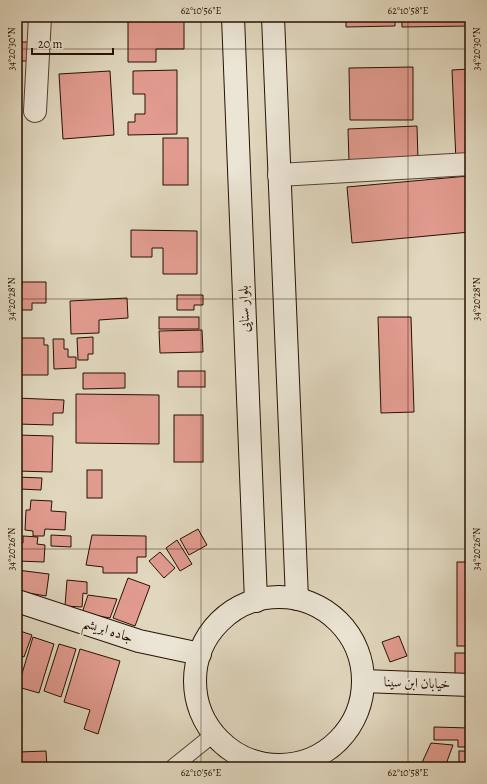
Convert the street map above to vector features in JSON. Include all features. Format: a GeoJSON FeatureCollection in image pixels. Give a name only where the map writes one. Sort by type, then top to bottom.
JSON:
{"type":"FeatureCollection","features":[{"type":"Feature","properties":{"kind":"main road"},"geometry":{"type":"LineString","coordinates":[[35,111],[40,17]]}},
{"type":"Feature","properties":{"kind":"main road","name":"بلوار سنایی"},"geometry":{"type":"LineString","coordinates":[[233,17],[256,601]]}},
{"type":"Feature","properties":{"kind":"main road"},"geometry":{"type":"LineString","coordinates":[[273,17],[297,599]]}},
{"type":"Feature","properties":{"kind":"main road"},"geometry":{"type":"LineString","coordinates":[[279,175],[470,164]]}},
{"type":"Feature","properties":{"kind":"main road"},"geometry":{"type":"LineString","coordinates":[[276,598],[297,599],[318,607],[337,620],[351,638],[360,658],[364,681],[360,703],[352,723],[339,740],[322,754],[302,764],[270,766],[249,759],[230,749],[214,734],[202,716],[196,696],[195,675],[200,654],[208,636],[222,621],[238,608],[256,601],[276,598]]}},
{"type":"Feature","properties":{"kind":"main road","name":"جاده ابریشم"},"geometry":{"type":"LineString","coordinates":[[17,601],[139,641],[200,654]]}},
{"type":"Feature","properties":{"kind":"main road","name":"خیابان ابن سینا"},"geometry":{"type":"LineString","coordinates":[[364,681],[470,684]]}},
{"type":"Feature","properties":{"kind":"lane"},"geometry":{"type":"LineString","coordinates":[[173,767],[214,734]]}},
{"type":"Feature","properties":{"kind":"building"},"geometry":{"type":"Polygon","coordinates":[[[346,17],[395,17],[395,26],[346,27],[346,17]]]}},
{"type":"Feature","properties":{"kind":"building"},"geometry":{"type":"Polygon","coordinates":[[[402,17],[470,17],[470,26],[402,27],[402,17]]]}},
{"type":"Feature","properties":{"kind":"building"},"geometry":{"type":"Polygon","coordinates":[[[128,21],[184,21],[184,49],[156,49],[156,62],[128,62],[128,21]]]}},
{"type":"Feature","properties":{"kind":"building"},"geometry":{"type":"Polygon","coordinates":[[[17,42],[31,42],[31,61],[17,61],[17,42]]]}},
{"type":"Feature","properties":{"kind":"building"},"geometry":{"type":"Polygon","coordinates":[[[413,67],[413,120],[350,120],[349,68],[413,67]]]}},
{"type":"Feature","properties":{"kind":"building"},"geometry":{"type":"Polygon","coordinates":[[[470,69],[470,160],[456,161],[452,70],[470,69]]]}},
{"type":"Feature","properties":{"kind":"building"},"geometry":{"type":"Polygon","coordinates":[[[177,70],[177,134],[128,135],[128,122],[135,122],[135,114],[145,114],[145,94],[133,94],[133,71],[177,70]]]}},
{"type":"Feature","properties":{"kind":"building"},"geometry":{"type":"Polygon","coordinates":[[[110,71],[114,135],[63,139],[59,74],[110,71]]]}},
{"type":"Feature","properties":{"kind":"building"},"geometry":{"type":"Polygon","coordinates":[[[417,126],[418,160],[349,162],[348,129],[417,126]]]}},
{"type":"Feature","properties":{"kind":"building"},"geometry":{"type":"Polygon","coordinates":[[[163,138],[188,138],[188,185],[163,185],[163,138]]]}},
{"type":"Feature","properties":{"kind":"building"},"geometry":{"type":"Polygon","coordinates":[[[468,176],[470,194],[470,232],[352,243],[347,187],[468,176]]]}},
{"type":"Feature","properties":{"kind":"building"},"geometry":{"type":"Polygon","coordinates":[[[131,230],[197,231],[197,274],[163,274],[163,248],[152,248],[152,257],[131,257],[131,230]]]}},
{"type":"Feature","properties":{"kind":"building"},"geometry":{"type":"Polygon","coordinates":[[[22,282],[46,282],[46,303],[32,303],[32,310],[17,310],[17,302],[21,302],[22,282]]]}},
{"type":"Feature","properties":{"kind":"building"},"geometry":{"type":"Polygon","coordinates":[[[177,295],[203,295],[203,305],[194,305],[194,310],[177,310],[177,295]]]}},
{"type":"Feature","properties":{"kind":"building"},"geometry":{"type":"Polygon","coordinates":[[[127,298],[128,318],[99,320],[99,333],[71,334],[70,301],[127,298]]]}},
{"type":"Feature","properties":{"kind":"building"},"geometry":{"type":"Polygon","coordinates":[[[159,317],[199,317],[199,329],[159,329],[159,317]]]}},
{"type":"Feature","properties":{"kind":"building"},"geometry":{"type":"Polygon","coordinates":[[[378,317],[411,317],[414,412],[381,413],[378,317]]]}},
{"type":"Feature","properties":{"kind":"building"},"geometry":{"type":"Polygon","coordinates":[[[202,330],[203,352],[160,353],[159,331],[202,330]]]}},
{"type":"Feature","properties":{"kind":"building"},"geometry":{"type":"Polygon","coordinates":[[[93,337],[93,354],[88,354],[88,360],[78,360],[77,338],[93,337]]]}},
{"type":"Feature","properties":{"kind":"building"},"geometry":{"type":"Polygon","coordinates":[[[21,338],[44,338],[44,345],[48,345],[48,375],[21,375],[21,338]]]}},
{"type":"Feature","properties":{"kind":"building"},"geometry":{"type":"Polygon","coordinates":[[[53,339],[64,339],[64,349],[68,349],[68,357],[76,357],[76,368],[54,369],[53,339]]]}},
{"type":"Feature","properties":{"kind":"building"},"geometry":{"type":"Polygon","coordinates":[[[178,371],[205,371],[205,387],[178,387],[178,371]]]}},
{"type":"Feature","properties":{"kind":"building"},"geometry":{"type":"Polygon","coordinates":[[[83,373],[125,373],[125,388],[83,389],[83,373]]]}},
{"type":"Feature","properties":{"kind":"building"},"geometry":{"type":"Polygon","coordinates":[[[76,394],[159,395],[159,444],[76,443],[76,394]]]}},
{"type":"Feature","properties":{"kind":"building"},"geometry":{"type":"Polygon","coordinates":[[[17,398],[64,400],[63,413],[53,413],[53,425],[17,424],[17,398]]]}},
{"type":"Feature","properties":{"kind":"building"},"geometry":{"type":"Polygon","coordinates":[[[174,415],[203,415],[203,462],[174,462],[174,415]]]}},
{"type":"Feature","properties":{"kind":"building"},"geometry":{"type":"Polygon","coordinates":[[[17,435],[53,436],[52,472],[17,471],[17,435]]]}},
{"type":"Feature","properties":{"kind":"building"},"geometry":{"type":"Polygon","coordinates":[[[87,470],[102,470],[102,498],[87,498],[87,470]]]}},
{"type":"Feature","properties":{"kind":"building"},"geometry":{"type":"Polygon","coordinates":[[[17,477],[42,478],[41,490],[20,489],[20,493],[17,493],[17,477]]]}},
{"type":"Feature","properties":{"kind":"building"},"geometry":{"type":"Polygon","coordinates":[[[31,500],[52,501],[51,511],[66,512],[65,530],[45,529],[44,536],[33,536],[33,531],[25,530],[26,510],[30,510],[31,500]]]}},
{"type":"Feature","properties":{"kind":"building"},"geometry":{"type":"Polygon","coordinates":[[[198,529],[207,545],[189,555],[180,539],[198,529]]]}},
{"type":"Feature","properties":{"kind":"building"},"geometry":{"type":"Polygon","coordinates":[[[51,535],[71,536],[71,547],[51,546],[51,535]]]}},
{"type":"Feature","properties":{"kind":"building"},"geometry":{"type":"Polygon","coordinates":[[[92,535],[146,536],[146,557],[137,557],[137,573],[103,573],[103,567],[86,565],[92,535]]]}},
{"type":"Feature","properties":{"kind":"building"},"geometry":{"type":"Polygon","coordinates":[[[23,536],[38,537],[37,544],[45,545],[44,562],[17,561],[17,543],[23,543],[23,536]]]}},
{"type":"Feature","properties":{"kind":"building"},"geometry":{"type":"Polygon","coordinates":[[[177,540],[192,564],[180,571],[166,548],[177,540]]]}},
{"type":"Feature","properties":{"kind":"building"},"geometry":{"type":"Polygon","coordinates":[[[160,552],[175,568],[164,578],[149,561],[160,552]]]}},
{"type":"Feature","properties":{"kind":"building"},"geometry":{"type":"Polygon","coordinates":[[[457,562],[470,562],[470,646],[457,646],[457,562]]]}},
{"type":"Feature","properties":{"kind":"building"},"geometry":{"type":"Polygon","coordinates":[[[17,570],[49,574],[46,596],[17,591],[17,570]]]}},
{"type":"Feature","properties":{"kind":"building"},"geometry":{"type":"Polygon","coordinates":[[[128,578],[150,586],[135,626],[113,618],[128,578]]]}},
{"type":"Feature","properties":{"kind":"building"},"geometry":{"type":"Polygon","coordinates":[[[67,580],[87,582],[87,594],[83,593],[82,607],[65,606],[67,580]]]}},
{"type":"Feature","properties":{"kind":"building"},"geometry":{"type":"Polygon","coordinates":[[[88,595],[117,599],[110,618],[82,613],[88,595]]]}},
{"type":"Feature","properties":{"kind":"building"},"geometry":{"type":"Polygon","coordinates":[[[17,630],[32,635],[24,657],[17,654],[17,630]]]}},
{"type":"Feature","properties":{"kind":"building"},"geometry":{"type":"Polygon","coordinates":[[[399,636],[407,656],[390,662],[382,642],[399,636]]]}},
{"type":"Feature","properties":{"kind":"building"},"geometry":{"type":"Polygon","coordinates":[[[33,637],[54,644],[39,693],[18,687],[33,637]]]}},
{"type":"Feature","properties":{"kind":"building"},"geometry":{"type":"Polygon","coordinates":[[[59,644],[76,649],[61,697],[44,691],[59,644]]]}},
{"type":"Feature","properties":{"kind":"building"},"geometry":{"type":"Polygon","coordinates":[[[80,649],[120,661],[98,734],[84,729],[90,710],[64,702],[80,649]]]}},
{"type":"Feature","properties":{"kind":"building"},"geometry":{"type":"Polygon","coordinates":[[[455,653],[470,653],[470,679],[455,679],[455,653]]]}},
{"type":"Feature","properties":{"kind":"building"},"geometry":{"type":"Polygon","coordinates":[[[434,727],[470,728],[470,747],[458,747],[458,740],[434,740],[434,727]]]}},
{"type":"Feature","properties":{"kind":"building"},"geometry":{"type":"Polygon","coordinates":[[[431,743],[453,745],[445,767],[420,767],[431,743]]]}},
{"type":"Feature","properties":{"kind":"building"},"geometry":{"type":"Polygon","coordinates":[[[46,751],[47,767],[20,767],[19,752],[46,751]]]}},
{"type":"Feature","properties":{"kind":"building"},"geometry":{"type":"Polygon","coordinates":[[[459,751],[470,751],[470,767],[459,767],[459,751]]]}}]}
